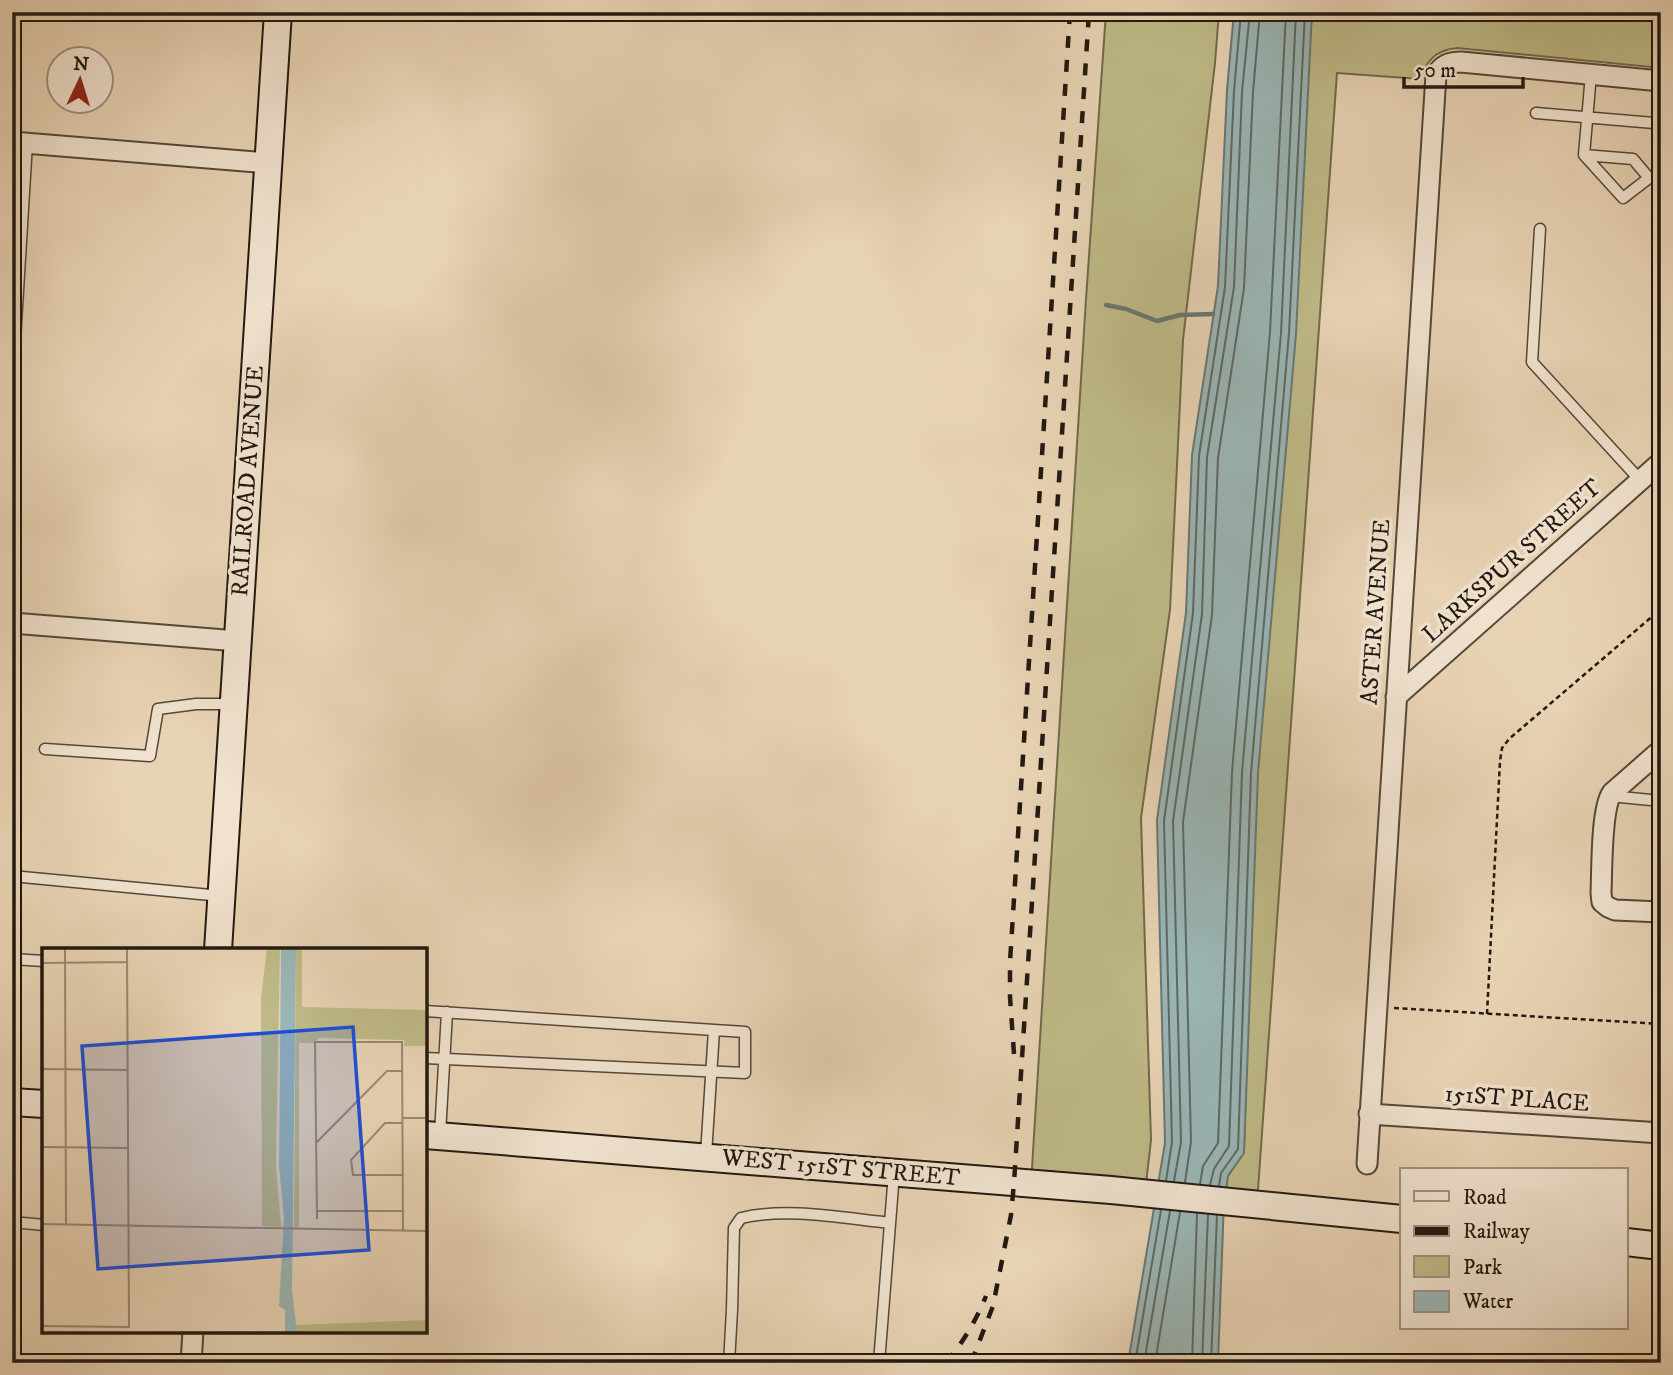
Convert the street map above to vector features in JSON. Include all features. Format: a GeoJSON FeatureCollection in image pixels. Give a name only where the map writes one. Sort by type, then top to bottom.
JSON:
{"type":"FeatureCollection","features":[{"type":"Feature","properties":{"kind":"street","name":"RAILROAD AVENUE"},"geometry":{"type":"LineString","coordinates":[[218,948],[278,12]]}},
{"type":"Feature","properties":{"kind":"street","name":"ASTER AVENUE"},"geometry":{"type":"LineString","coordinates":[[1367,1164],[1434,80],[1442,66],[1461,62],[1591,74]]}},
{"type":"Feature","properties":{"kind":"street"},"geometry":{"type":"LineString","coordinates":[[1591,74],[1661,81]]}},
{"type":"Feature","properties":{"kind":"street"},"geometry":{"type":"LineString","coordinates":[[20,143],[269,163]]}},
{"type":"Feature","properties":{"kind":"street","name":"LARKSPUR STREET"},"geometry":{"type":"LineString","coordinates":[[1396,697],[1661,462]]}},
{"type":"Feature","properties":{"kind":"street"},"geometry":{"type":"LineString","coordinates":[[12,623],[238,641]]}},
{"type":"Feature","properties":{"kind":"street"},"geometry":{"type":"LineString","coordinates":[[1661,750],[1609,796],[1605,814],[1601,893],[1605,905],[1615,910],[1661,912]]}},
{"type":"Feature","properties":{"kind":"street"},"geometry":{"type":"LineString","coordinates":[[12,1102],[42,1104]]}},
{"type":"Feature","properties":{"kind":"street","name":"151ST PLACE"},"geometry":{"type":"LineString","coordinates":[[1370,1114],[1661,1133]]}},
{"type":"Feature","properties":{"kind":"street","name":"WEST 151ST STREET"},"geometry":{"type":"LineString","coordinates":[[433,1135],[1111,1190],[1400,1219]]}},
{"type":"Feature","properties":{"kind":"street"},"geometry":{"type":"LineString","coordinates":[[1628,1242],[1661,1246]]}},
{"type":"Feature","properties":{"kind":"street"},"geometry":{"type":"LineString","coordinates":[[191,1363],[193,1333]]}},
{"type":"Feature","properties":{"kind":"lane"},"geometry":{"type":"LineString","coordinates":[[1584,155],[1633,159],[1649,178],[1623,198],[1584,155],[1591,74]]}},
{"type":"Feature","properties":{"kind":"lane"},"geometry":{"type":"LineString","coordinates":[[1536,113],[1654,123]]}},
{"type":"Feature","properties":{"kind":"lane"},"geometry":{"type":"LineString","coordinates":[[12,389],[20,143]]}},
{"type":"Feature","properties":{"kind":"lane"},"geometry":{"type":"LineString","coordinates":[[1540,229],[1532,362],[1640,480]]}},
{"type":"Feature","properties":{"kind":"lane"},"geometry":{"type":"LineString","coordinates":[[45,749],[150,756],[158,709],[196,704],[234,704]]}},
{"type":"Feature","properties":{"kind":"lane"},"geometry":{"type":"LineString","coordinates":[[1609,796],[1661,800]]}},
{"type":"Feature","properties":{"kind":"lane"},"geometry":{"type":"LineString","coordinates":[[12,876],[221,896]]}},
{"type":"Feature","properties":{"kind":"lane"},"geometry":{"type":"LineString","coordinates":[[12,959],[42,961]]}},
{"type":"Feature","properties":{"kind":"lane"},"geometry":{"type":"LineString","coordinates":[[427,1011],[745,1032],[745,1073],[427,1058]]}},
{"type":"Feature","properties":{"kind":"lane"},"geometry":{"type":"LineString","coordinates":[[433,1135],[445,1059],[447,1012]]}},
{"type":"Feature","properties":{"kind":"lane"},"geometry":{"type":"LineString","coordinates":[[706,1157],[714,1030]]}},
{"type":"Feature","properties":{"kind":"lane"},"geometry":{"type":"LineString","coordinates":[[879,1363],[894,1172]]}},
{"type":"Feature","properties":{"kind":"lane"},"geometry":{"type":"LineString","coordinates":[[729,1363],[734,1228],[740,1218],[758,1214],[815,1214],[890,1223]]}},
{"type":"Feature","properties":{"kind":"lane"},"geometry":{"type":"LineString","coordinates":[[12,1222],[42,1225]]}},
{"type":"Feature","properties":{"kind":"path"},"geometry":{"type":"LineString","coordinates":[[1487,1014],[1502,748],[1509,739],[1661,609]]}},
{"type":"Feature","properties":{"kind":"path"},"geometry":{"type":"LineString","coordinates":[[1376,1007],[1661,1024]]}},
{"type":"Feature","properties":{"kind":"green space"},"geometry":{"type":"Polygon","coordinates":[[[1106,12],[1219,12],[1183,340],[1170,610],[1141,818],[1151,1140],[1145,1193],[1031,1184],[1106,12]]]}},
{"type":"Feature","properties":{"kind":"green space"},"geometry":{"type":"Polygon","coordinates":[[[1312,12],[1661,12],[1661,68],[1457,48],[1443,51],[1433,57],[1420,79],[1337,73],[1257,1204],[1224,1201],[1228,1176],[1244,1152],[1255,769],[1312,12]]]}},
{"type":"Feature","properties":{"kind":"water"},"geometry":{"type":"Polygon","coordinates":[[[1234,12],[1312,12],[1296,334],[1258,773],[1244,1153],[1228,1176],[1224,1201],[1218,1363],[1128,1363],[1165,1143],[1157,820],[1186,613],[1192,455],[1218,286],[1227,90],[1234,12]]]}},
{"type":"Feature","properties":{"kind":"waterway"},"geometry":{"type":"LineString","coordinates":[[1106,305],[1126,309],[1157,321],[1180,315],[1213,314]]}},
{"type":"Feature","properties":{"kind":"railway"},"geometry":{"type":"LineString","coordinates":[[1014,1054],[1010,962],[1070,12]]}},
{"type":"Feature","properties":{"kind":"railway"},"geometry":{"type":"LineString","coordinates":[[971,1363],[993,1306],[1011,1215],[1014,1183],[1089,12]]}},
{"type":"Feature","properties":{"kind":"railway"},"geometry":{"type":"LineString","coordinates":[[946,1363],[969,1331],[986,1296]]}}]}
